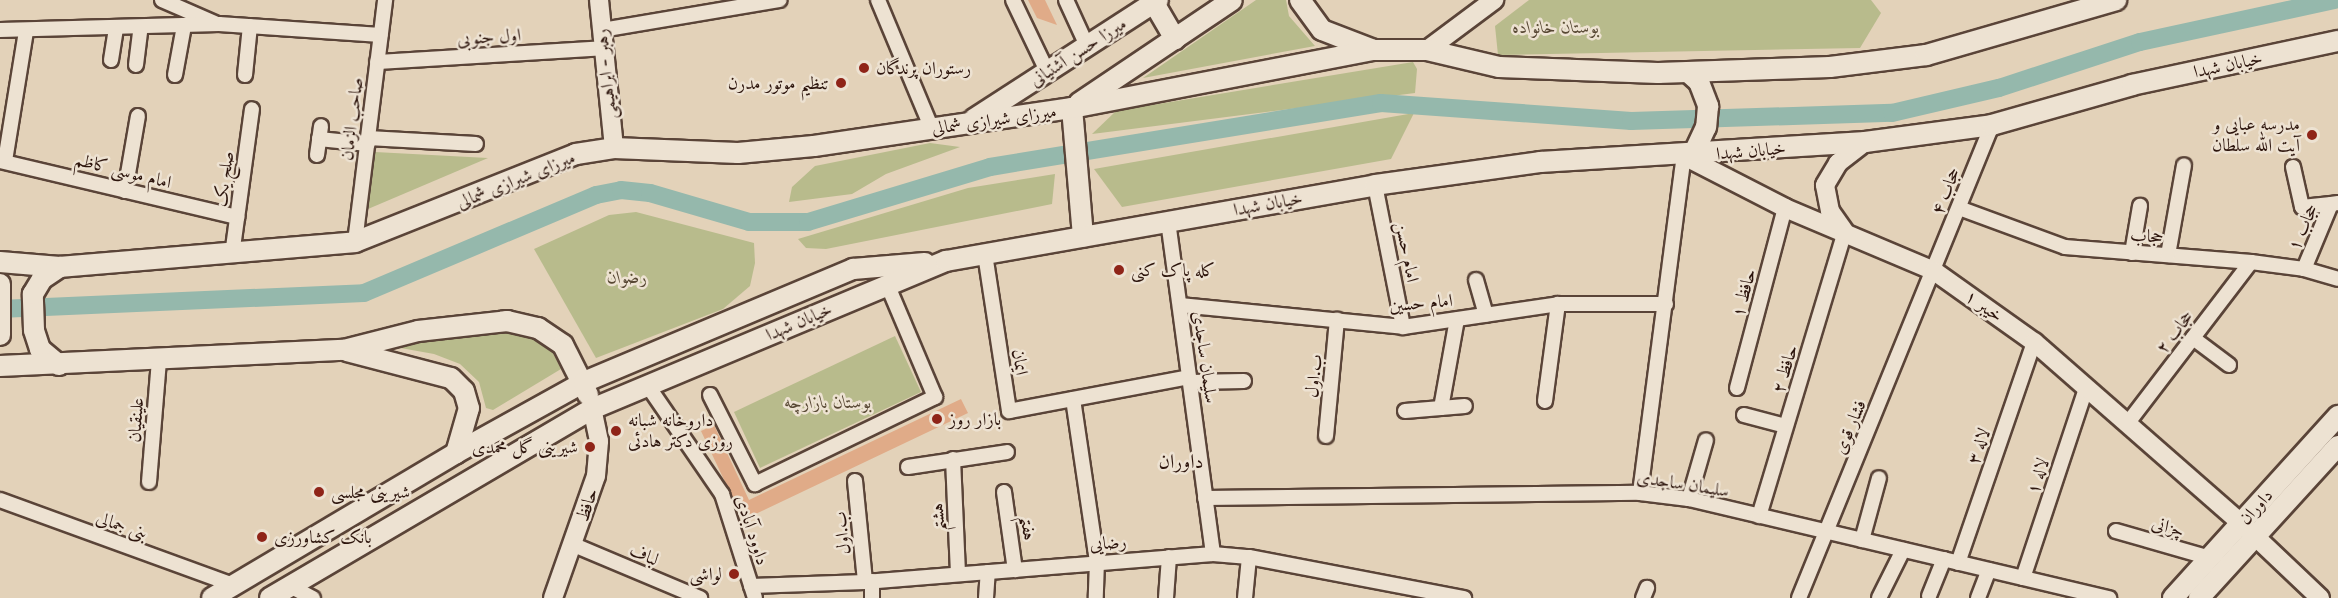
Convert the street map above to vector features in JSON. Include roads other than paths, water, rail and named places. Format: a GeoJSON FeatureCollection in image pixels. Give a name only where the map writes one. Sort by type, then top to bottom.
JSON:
{"type":"FeatureCollection","features":[{"type":"Feature","properties":{"kind":"main road"},"geometry":{"type":"LineString","coordinates":[[1072,108],[1232,0]]}},
{"type":"Feature","properties":{"kind":"main road"},"geometry":{"type":"LineString","coordinates":[[1300,0],[1322,30],[1374,50]]}},
{"type":"Feature","properties":{"kind":"main road"},"geometry":{"type":"LineString","coordinates":[[1072,108],[1374,50],[1427,50],[1499,67],[1688,72],[1830,67],[1926,55],[2116,0]]}},
{"type":"Feature","properties":{"kind":"main road","name":"میرزا حسن آشتیانی"},"geometry":{"type":"LineString","coordinates":[[967,124],[1047,71],[1088,48],[1156,1]]}},
{"type":"Feature","properties":{"kind":"main road"},"geometry":{"type":"LineString","coordinates":[[1156,1],[1175,39]]}},
{"type":"Feature","properties":{"kind":"main road","name":"خیابان شهدا"},"geometry":{"type":"LineString","coordinates":[[270,598],[592,409],[648,386],[884,274],[1375,185],[1540,162],[1689,156],[1865,142],[1992,125],[2132,85],[2338,41]]}},
{"type":"Feature","properties":{"kind":"main road"},"geometry":{"type":"LineString","coordinates":[[1688,72],[1700,82],[1708,106],[1706,127],[1689,156]]}},
{"type":"Feature","properties":{"kind":"main road","name":"میرزای شیرازی شمالی"},"geometry":{"type":"LineString","coordinates":[[0,262],[60,267],[232,255],[355,242],[576,153],[614,148],[738,153],[932,129],[1072,108]]}},
{"type":"Feature","properties":{"kind":"main road"},"geometry":{"type":"LineString","coordinates":[[1072,108],[1083,237]]}},
{"type":"Feature","properties":{"kind":"main road"},"geometry":{"type":"LineString","coordinates":[[59,365],[40,349],[34,330],[33,294],[42,279],[60,267]]}},
{"type":"Feature","properties":{"kind":"main road","name":"خیابان شهدا"},"geometry":{"type":"LineString","coordinates":[[212,598],[456,453],[584,382],[853,269],[884,274]]}},
{"type":"Feature","properties":{"kind":"main road"},"geometry":{"type":"LineString","coordinates":[[1,288],[1,332]]}},
{"type":"Feature","properties":{"kind":"main road"},"geometry":{"type":"LineString","coordinates":[[0,366],[344,350],[418,331],[507,321],[538,328],[552,335],[572,356],[584,382],[592,409]]}},
{"type":"Feature","properties":{"kind":"main road"},"geometry":{"type":"LineString","coordinates":[[344,350],[451,378],[464,391],[469,408],[456,453]]}},
{"type":"Feature","properties":{"kind":"main road"},"geometry":{"type":"LineString","coordinates":[[637,361],[648,386]]}},
{"type":"Feature","properties":{"kind":"main road","name":"داوران"},"geometry":{"type":"LineString","coordinates":[[2199,598],[2247,531],[2338,416]]}},
{"type":"Feature","properties":{"kind":"main road","name":"داوران"},"geometry":{"type":"LineString","coordinates":[[2173,598],[2210,558],[2247,531],[2338,446]]}},
{"type":"Feature","properties":{"kind":"street"},"geometry":{"type":"LineString","coordinates":[[162,0],[219,24]]}},
{"type":"Feature","properties":{"kind":"street","name":"صاحب الزمان"},"geometry":{"type":"LineString","coordinates":[[355,242],[385,0]]}},
{"type":"Feature","properties":{"kind":"street","name":"رهبر - ابراهیمی"},"geometry":{"type":"LineString","coordinates":[[599,0],[614,148]]}},
{"type":"Feature","properties":{"kind":"street","name":"اول جنوبی"},"geometry":{"type":"LineString","coordinates":[[377,62],[603,39],[779,0]]}},
{"type":"Feature","properties":{"kind":"street"},"geometry":{"type":"LineString","coordinates":[[878,0],[932,129]]}},
{"type":"Feature","properties":{"kind":"street"},"geometry":{"type":"LineString","coordinates":[[1013,0],[1047,71]]}},
{"type":"Feature","properties":{"kind":"street"},"geometry":{"type":"LineString","coordinates":[[1066,0],[1088,48]]}},
{"type":"Feature","properties":{"kind":"street"},"geometry":{"type":"LineString","coordinates":[[1427,50],[1494,0]]}},
{"type":"Feature","properties":{"kind":"street"},"geometry":{"type":"LineString","coordinates":[[0,30],[26,32],[219,24],[381,35]]}},
{"type":"Feature","properties":{"kind":"street"},"geometry":{"type":"LineString","coordinates":[[175,75],[184,26]]}},
{"type":"Feature","properties":{"kind":"street"},"geometry":{"type":"LineString","coordinates":[[245,75],[250,26]]}},
{"type":"Feature","properties":{"kind":"street"},"geometry":{"type":"LineString","coordinates":[[136,65],[141,27]]}},
{"type":"Feature","properties":{"kind":"street"},"geometry":{"type":"LineString","coordinates":[[111,60],[116,28]]}},
{"type":"Feature","properties":{"kind":"street"},"geometry":{"type":"LineString","coordinates":[[2,161],[26,32]]}},
{"type":"Feature","properties":{"kind":"street","name":"صلح یک"},"geometry":{"type":"LineString","coordinates":[[232,255],[252,109]]}},
{"type":"Feature","properties":{"kind":"street"},"geometry":{"type":"LineString","coordinates":[[125,191],[138,116]]}},
{"type":"Feature","properties":{"kind":"street","name":"حجاب ۴"},"geometry":{"type":"LineString","coordinates":[[1934,271],[1992,125]]}},
{"type":"Feature","properties":{"kind":"street"},"geometry":{"type":"LineString","coordinates":[[317,155],[320,132],[368,141],[476,144]]}},
{"type":"Feature","properties":{"kind":"street"},"geometry":{"type":"LineString","coordinates":[[1845,232],[1830,212],[1825,185],[1838,163],[1865,142]]}},
{"type":"Feature","properties":{"kind":"street"},"geometry":{"type":"LineString","coordinates":[[1640,493],[1689,156]]}},
{"type":"Feature","properties":{"kind":"street","name":"خیبر ۱"},"geometry":{"type":"LineString","coordinates":[[1689,156],[1785,208],[1934,271],[2034,342],[2086,386],[2320,598]]}},
{"type":"Feature","properties":{"kind":"street","name":"امام موسی کاظم"},"geometry":{"type":"LineString","coordinates":[[2,161],[237,218]]}},
{"type":"Feature","properties":{"kind":"street"},"geometry":{"type":"LineString","coordinates":[[2168,255],[2184,165]]}},
{"type":"Feature","properties":{"kind":"street"},"geometry":{"type":"LineString","coordinates":[[2294,167],[2302,207],[2335,204]]}},
{"type":"Feature","properties":{"kind":"street","name":"امام حسن"},"geometry":{"type":"LineString","coordinates":[[1375,185],[1403,327]]}},
{"type":"Feature","properties":{"kind":"street","name":"حجاب ۱"},"geometry":{"type":"LineString","coordinates":[[2304,270],[2335,204]]}},
{"type":"Feature","properties":{"kind":"street"},"geometry":{"type":"LineString","coordinates":[[2132,253],[2140,206]]}},
{"type":"Feature","properties":{"kind":"street","name":"حافظ ۱"},"geometry":{"type":"LineString","coordinates":[[1737,388],[1785,208]]}},
{"type":"Feature","properties":{"kind":"street","name":"حجاب"},"geometry":{"type":"LineString","coordinates":[[1959,208],[2065,247],[2251,262],[2304,270],[2338,279]]}},
{"type":"Feature","properties":{"kind":"street","name":"سلیمان ساجدی"},"geometry":{"type":"LineString","coordinates":[[1168,221],[1213,554]]}},
{"type":"Feature","properties":{"kind":"street","name":"حافظ ۲"},"geometry":{"type":"LineString","coordinates":[[1759,516],[1845,232]]}},
{"type":"Feature","properties":{"kind":"street","name":"ایمان"},"geometry":{"type":"LineString","coordinates":[[985,254],[1009,411],[1190,380],[1244,381]]}},
{"type":"Feature","properties":{"kind":"street","name":"حجاب ۲"},"geometry":{"type":"LineString","coordinates":[[2127,424],[2251,262]]}},
{"type":"Feature","properties":{"kind":"street","name":"فشار قوی"},"geometry":{"type":"LineString","coordinates":[[1798,598],[1934,271]]}},
{"type":"Feature","properties":{"kind":"street"},"geometry":{"type":"LineString","coordinates":[[710,395],[755,484],[935,397],[884,274]]}},
{"type":"Feature","properties":{"kind":"street"},"geometry":{"type":"LineString","coordinates":[[1476,280],[1486,315]]}},
{"type":"Feature","properties":{"kind":"street"},"geometry":{"type":"LineString","coordinates":[[1545,400],[1558,304]]}},
{"type":"Feature","properties":{"kind":"street","name":"امام حسین"},"geometry":{"type":"LineString","coordinates":[[1179,305],[1403,327],[1558,304],[1666,304]]}},
{"type":"Feature","properties":{"kind":"street"},"geometry":{"type":"LineString","coordinates":[[1441,408],[1457,319]]}},
{"type":"Feature","properties":{"kind":"street","name":"ب.اول"},"geometry":{"type":"LineString","coordinates":[[1326,436],[1337,320]]}},
{"type":"Feature","properties":{"kind":"street"},"geometry":{"type":"LineString","coordinates":[[2193,338],[2229,364]]}},
{"type":"Feature","properties":{"kind":"street","name":"لاله ۳"},"geometry":{"type":"LineString","coordinates":[[1929,596],[1951,561],[2034,342]]}},
{"type":"Feature","properties":{"kind":"street","name":"علینقیان"},"geometry":{"type":"LineString","coordinates":[[149,482],[159,360]]}},
{"type":"Feature","properties":{"kind":"street","name":"داوود آبادی"},"geometry":{"type":"LineString","coordinates":[[648,386],[722,494],[753,592]]}},
{"type":"Feature","properties":{"kind":"street","name":"لاله ۱"},"geometry":{"type":"LineString","coordinates":[[2023,578],[2086,386]]}},
{"type":"Feature","properties":{"kind":"street"},"geometry":{"type":"LineString","coordinates":[[1073,399],[1097,561],[1096,598]]}},
{"type":"Feature","properties":{"kind":"street"},"geometry":{"type":"LineString","coordinates":[[1405,411],[1465,406]]}},
{"type":"Feature","properties":{"kind":"street","name":"حافظ"},"geometry":{"type":"LineString","coordinates":[[554,598],[596,476],[599,441],[592,409]]}},
{"type":"Feature","properties":{"kind":"street"},"geometry":{"type":"LineString","coordinates":[[1744,415],[1786,426]]}},
{"type":"Feature","properties":{"kind":"street"},"geometry":{"type":"LineString","coordinates":[[1689,499],[1706,440]]}},
{"type":"Feature","properties":{"kind":"street"},"geometry":{"type":"LineString","coordinates":[[908,467],[1007,452]]}},
{"type":"Feature","properties":{"kind":"street","name":"هشتم"},"geometry":{"type":"LineString","coordinates":[[953,459],[958,574]]}},
{"type":"Feature","properties":{"kind":"street"},"geometry":{"type":"LineString","coordinates":[[1862,540],[1879,478]]}},
{"type":"Feature","properties":{"kind":"street","name":"ب.اول"},"geometry":{"type":"LineString","coordinates":[[855,481],[872,598]]}},
{"type":"Feature","properties":{"kind":"street","name":"هفتم"},"geometry":{"type":"LineString","coordinates":[[1004,492],[1015,570]]}},
{"type":"Feature","properties":{"kind":"street","name":"سلیمان ساجدی"},"geometry":{"type":"LineString","coordinates":[[1205,498],[1640,493],[1689,499],[2109,598]]}},
{"type":"Feature","properties":{"kind":"street","name":"بنی جمالی"},"geometry":{"type":"LineString","coordinates":[[0,500],[233,585]]}},
{"type":"Feature","properties":{"kind":"street","name":"چزانی"},"geometry":{"type":"LineString","coordinates":[[2116,531],[2210,558]]}},
{"type":"Feature","properties":{"kind":"street","name":"لباف"},"geometry":{"type":"LineString","coordinates":[[574,544],[700,598]]}},
{"type":"Feature","properties":{"kind":"street"},"geometry":{"type":"LineString","coordinates":[[1879,598],[1903,550]]}},
{"type":"Feature","properties":{"kind":"street","name":"رضایی"},"geometry":{"type":"LineString","coordinates":[[753,592],[1097,561],[1213,554],[1249,557],[1464,598]]}},
{"type":"Feature","properties":{"kind":"street"},"geometry":{"type":"LineString","coordinates":[[1245,598],[1249,557]]}},
{"type":"Feature","properties":{"kind":"street"},"geometry":{"type":"LineString","coordinates":[[1166,598],[1169,558]]}},
{"type":"Feature","properties":{"kind":"street"},"geometry":{"type":"LineString","coordinates":[[1978,598],[1989,570]]}},
{"type":"Feature","properties":{"kind":"street"},"geometry":{"type":"LineString","coordinates":[[986,598],[988,572]]}},
{"type":"Feature","properties":{"kind":"street"},"geometry":{"type":"LineString","coordinates":[[290,586],[313,598]]}},
{"type":"Feature","properties":{"kind":"waterway"},"geometry":{"type":"LineString","coordinates":[[0,309],[364,293],[596,195],[621,190],[650,193],[749,222],[808,222],[990,167],[1381,103],[1631,121],[1892,113],[1999,88],[2140,42],[2335,0]]}},
{"type":"Feature","properties":{"kind":"place","name":"رستوران پرندگان"},"geometry":{"type":"Point","coordinates":[864,68]}},
{"type":"Feature","properties":{"kind":"place","name":"تنظیم موتور مدرن"},"geometry":{"type":"Point","coordinates":[841,83]}},
{"type":"Feature","properties":{"kind":"place","name":"مدرسه عبایی و آیت الله سلطان"},"geometry":{"type":"Point","coordinates":[2312,135]}},
{"type":"Feature","properties":{"kind":"place","name":"کله پاک کنی"},"geometry":{"type":"Point","coordinates":[1119,270]}},
{"type":"Feature","properties":{"kind":"place","name":"بازار روز"},"geometry":{"type":"Point","coordinates":[937,419]}},
{"type":"Feature","properties":{"kind":"place","name":"داروخانه شبانه روزی دکتر هادئی"},"geometry":{"type":"Point","coordinates":[616,431]}},
{"type":"Feature","properties":{"kind":"place","name":"شیرینی گل محمدی"},"geometry":{"type":"Point","coordinates":[590,447]}},
{"type":"Feature","properties":{"kind":"place","name":"شیرینی مجلسی"},"geometry":{"type":"Point","coordinates":[319,492]}},
{"type":"Feature","properties":{"kind":"place","name":"بانک کشاورزی"},"geometry":{"type":"Point","coordinates":[262,537]}},
{"type":"Feature","properties":{"kind":"place","name":"لواشی"},"geometry":{"type":"Point","coordinates":[734,574]}},
{"type":"Feature","properties":{"kind":"district","name":"داوران"},"geometry":{"type":"Point","coordinates":[1181,461]}},
{"type":"Feature","properties":{"kind":"park label","name":"بوستان خانواده"},"geometry":{"type":"Point","coordinates":[1556,27]}},
{"type":"Feature","properties":{"kind":"park label","name":"رضوان"},"geometry":{"type":"Point","coordinates":[627,277]}},
{"type":"Feature","properties":{"kind":"park label","name":"بوستان بازارچه"},"geometry":{"type":"Point","coordinates":[828,402]}}]}
